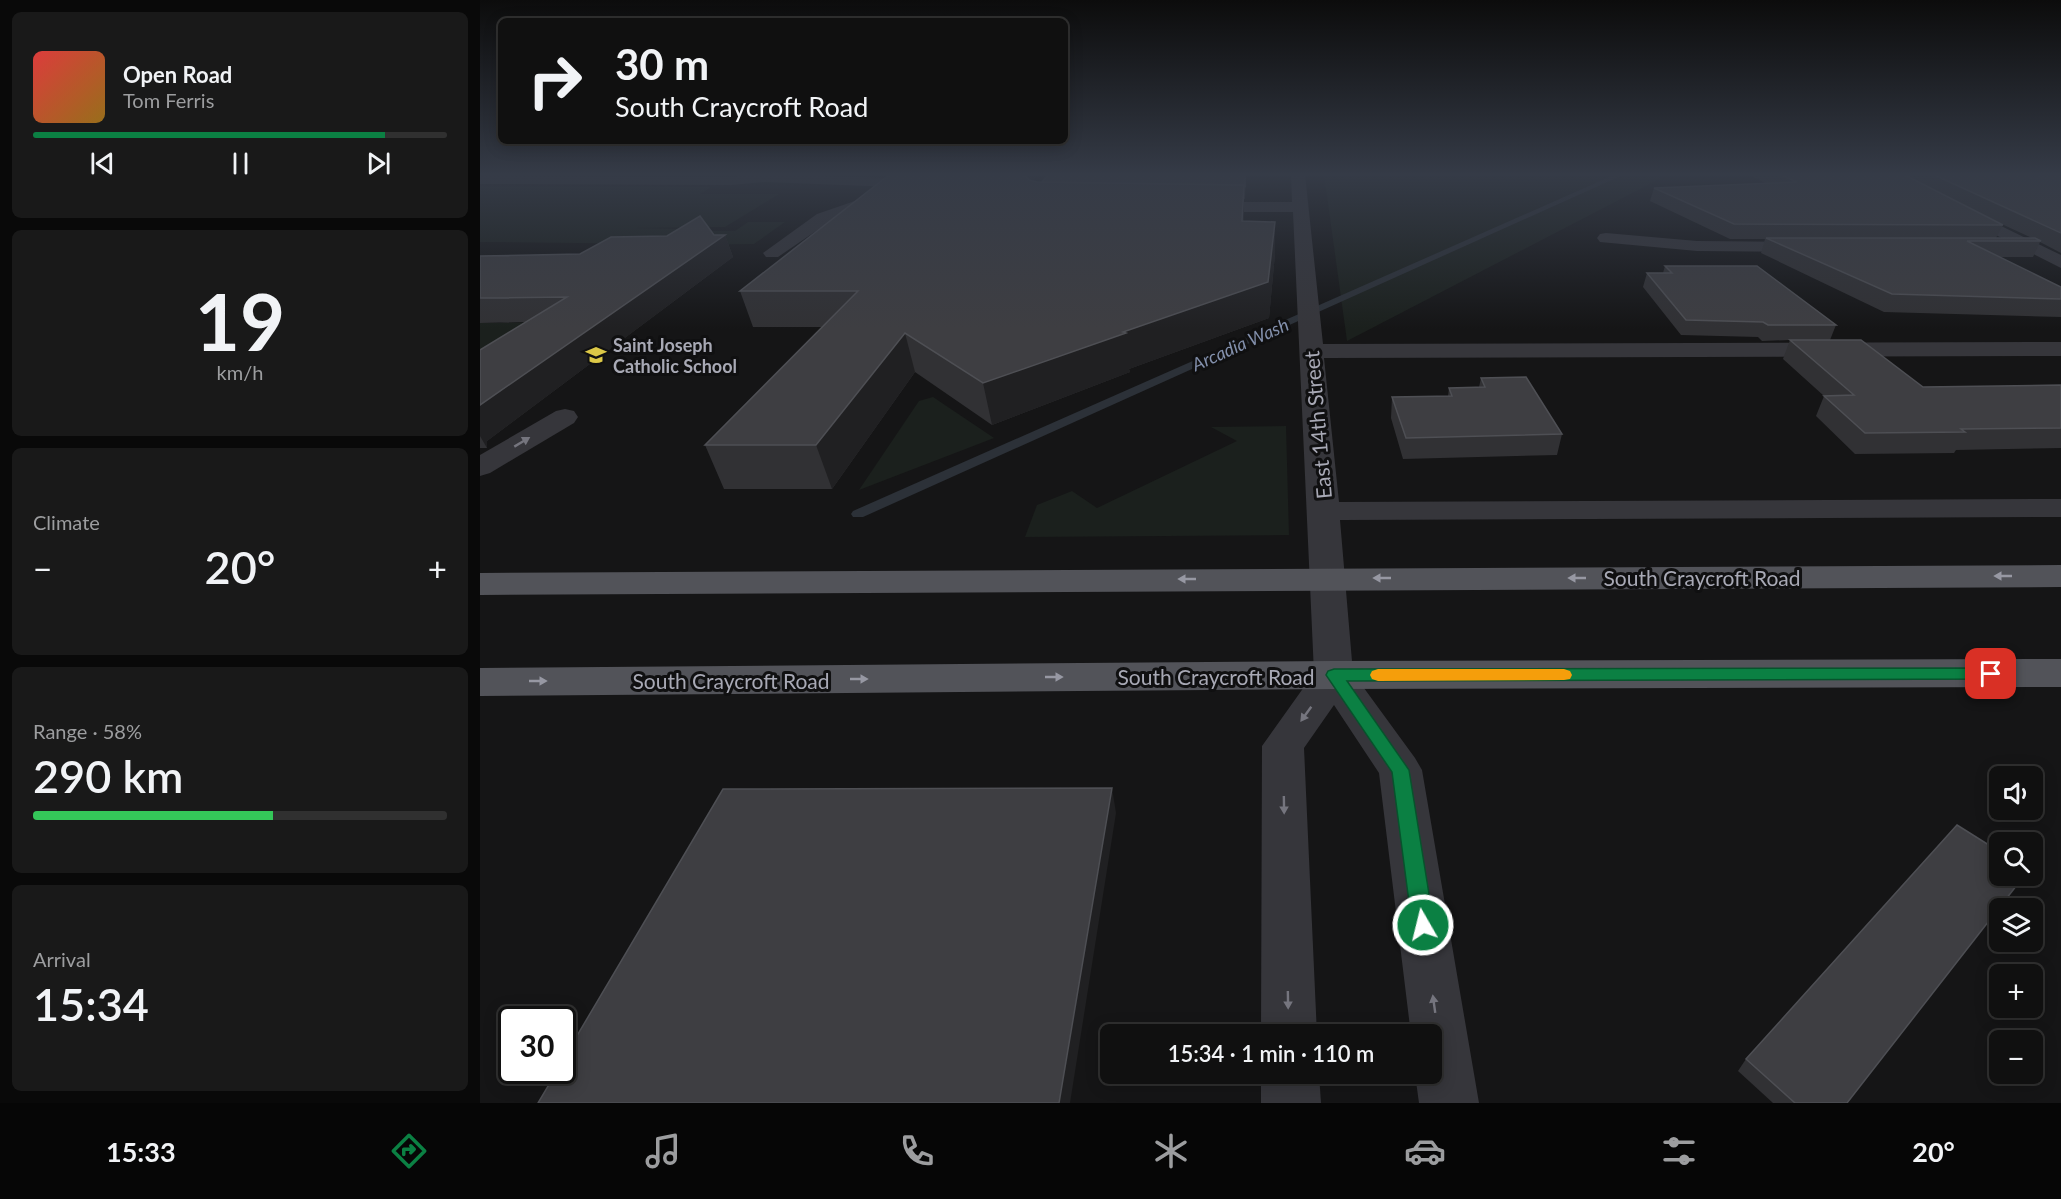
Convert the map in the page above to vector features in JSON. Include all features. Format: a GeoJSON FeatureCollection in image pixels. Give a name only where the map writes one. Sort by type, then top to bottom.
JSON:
{"type":"FeatureCollection","features":[{"type":"Feature","properties":{"kind":"main road","name":"South Craycroft Road"},"geometry":{"type":"LineString","coordinates":[[480,584],[2061,576]]}},
{"type":"Feature","properties":{"kind":"main road","name":"South Craycroft Road"},"geometry":{"type":"LineString","coordinates":[[480,682],[1334,675],[2061,673]]}},
{"type":"Feature","properties":{"kind":"street"},"geometry":{"type":"LineString","coordinates":[[772,253],[812,225]]}},
{"type":"Feature","properties":{"kind":"street","name":"East 14th Street"},"geometry":{"type":"LineString","coordinates":[[1301,225],[1324,511],[1334,675]]}},
{"type":"Feature","properties":{"kind":"street"},"geometry":{"type":"LineString","coordinates":[[1986,225],[2061,262]]}},
{"type":"Feature","properties":{"kind":"street"},"geometry":{"type":"LineString","coordinates":[[1606,238],[1697,246],[1828,247]]}},
{"type":"Feature","properties":{"kind":"street"},"geometry":{"type":"LineString","coordinates":[[1995,247],[2030,247]]}},
{"type":"Feature","properties":{"kind":"street"},"geometry":{"type":"LineString","coordinates":[[1311,351],[2061,349]]}},
{"type":"Feature","properties":{"kind":"street"},"geometry":{"type":"LineString","coordinates":[[480,467],[565,417]]}},
{"type":"Feature","properties":{"kind":"street"},"geometry":{"type":"LineString","coordinates":[[1324,511],[2061,508]]}},
{"type":"Feature","properties":{"kind":"street"},"geometry":{"type":"LineString","coordinates":[[1289,1024],[1283,746],[1334,675],[1400,770],[1449,1103]]}},
{"type":"Feature","properties":{"kind":"street"},"geometry":{"type":"LineString","coordinates":[[1290,1084],[1291,1103]]}},
{"type":"Feature","properties":{"kind":"shaded area"},"geometry":{"type":"Polygon","coordinates":[[[480,225],[727,225],[637,228],[695,229],[666,244],[480,242],[480,225]]]}},
{"type":"Feature","properties":{"kind":"shaded area"},"geometry":{"type":"Polygon","coordinates":[[[743,225],[780,225],[754,244],[673,245],[694,231],[735,231],[743,225]]]}},
{"type":"Feature","properties":{"kind":"shaded area"},"geometry":{"type":"Polygon","coordinates":[[[1331,225],[1570,225],[1347,341],[1331,225]]]}},
{"type":"Feature","properties":{"kind":"shaded area"},"geometry":{"type":"Polygon","coordinates":[[[579,322],[480,387],[480,323],[579,322]]]}},
{"type":"Feature","properties":{"kind":"shaded area"},"geometry":{"type":"Polygon","coordinates":[[[933,397],[994,438],[859,490],[919,401],[933,397]]]}},
{"type":"Feature","properties":{"kind":"shaded area"},"geometry":{"type":"Polygon","coordinates":[[[1286,426],[1289,535],[1025,537],[1037,505],[1072,491],[1097,508],[1237,441],[1211,427],[1286,426]]]}},
{"type":"Feature","properties":{"kind":"building"},"geometry":{"type":"Polygon","coordinates":[[[684,225],[707,225],[714,235],[725,235],[480,405],[480,350],[567,297],[480,298],[480,256],[580,254],[611,237],[667,236],[684,225]]]}},
{"type":"Feature","properties":{"kind":"building"},"geometry":{"type":"Polygon","coordinates":[[[824,225],[1275,225],[1268,282],[983,383],[905,333],[816,445],[705,445],[858,291],[740,291],[824,225]]]}},
{"type":"Feature","properties":{"kind":"building"},"geometry":{"type":"Polygon","coordinates":[[[2045,225],[2061,225],[2061,233],[2045,225]]]}},
{"type":"Feature","properties":{"kind":"building"},"geometry":{"type":"Polygon","coordinates":[[[1766,238],[2035,238],[2041,241],[1967,241],[2061,287],[2061,299],[1892,294],[1766,238]]]}},
{"type":"Feature","properties":{"kind":"building"},"geometry":{"type":"Polygon","coordinates":[[[1665,266],[1757,266],[1836,325],[1768,325],[1763,322],[1686,320],[1647,273],[1672,273],[1665,266]]]}},
{"type":"Feature","properties":{"kind":"building"},"geometry":{"type":"Polygon","coordinates":[[[1790,340],[1861,340],[1923,387],[2061,385],[2061,428],[1865,433],[1824,396],[1854,395],[1790,340]]]}},
{"type":"Feature","properties":{"kind":"building"},"geometry":{"type":"Polygon","coordinates":[[[1526,377],[1562,434],[1406,438],[1392,397],[1452,396],[1449,388],[1485,387],[1481,378],[1526,377]]]}},
{"type":"Feature","properties":{"kind":"building"},"geometry":{"type":"Polygon","coordinates":[[[1112,788],[1059,1103],[538,1103],[549,1084],[576,1084],[576,1037],[723,789],[1112,788]]]}},
{"type":"Feature","properties":{"kind":"building"},"geometry":{"type":"Polygon","coordinates":[[[1957,825],[1989,845],[1989,886],[2016,886],[2007,898],[1989,898],[1989,921],[1847,1103],[1795,1103],[1746,1059],[1957,825]]]}},
{"type":"Feature","properties":{"kind":"waterway","name":"Arcadia Wash"},"geometry":{"type":"LineString","coordinates":[[858,514],[1506,225]]}},
{"type":"Feature","properties":{"kind":"slow traffic"},"geometry":{"type":"LineString","coordinates":[[1378,675],[1564,675]]}},
{"type":"Feature","properties":{"kind":"place","name":"Saint Joseph Catholic School"},"geometry":{"type":"Point","coordinates":[596,355]}},
{"type":"Feature","properties":{"kind":"route"},"geometry":{"type":"LineString","coordinates":[[1423,925],[1400,770],[1334,675],[1991,674]]}}]}
